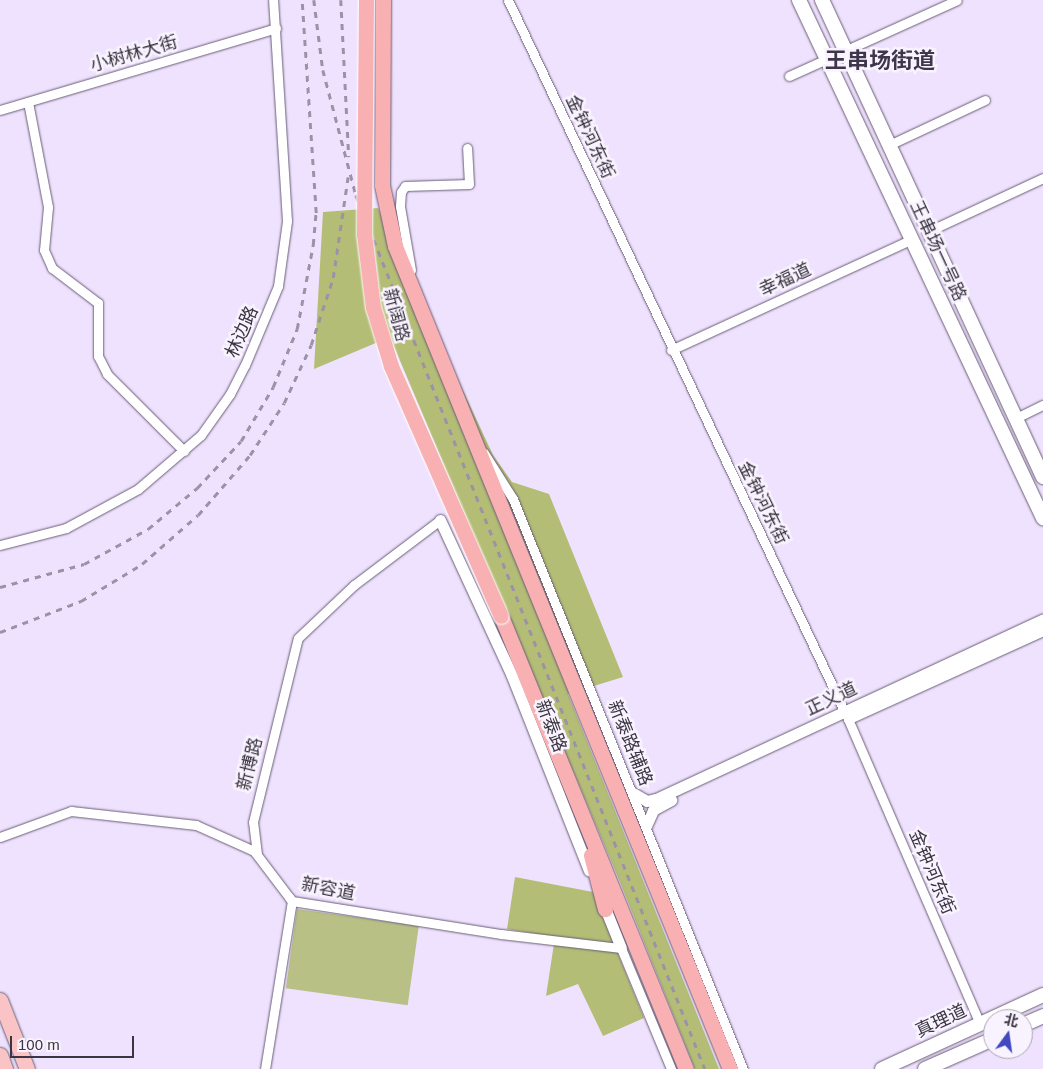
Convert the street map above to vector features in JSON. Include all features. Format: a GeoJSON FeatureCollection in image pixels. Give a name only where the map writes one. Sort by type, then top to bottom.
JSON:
{"type":"FeatureCollection","features":[{"type":"Feature","properties":{"kind":"highway","name":"新阔路"},"geometry":{"type":"LineString","coordinates":[[366,0],[364,234],[373,307],[391,366],[554,740]]}},
{"type":"Feature","properties":{"kind":"highway","name":"新阔路"},"geometry":{"type":"LineString","coordinates":[[383,0],[382,185],[395,246],[416,303],[730,1069]]}},
{"type":"Feature","properties":{"kind":"highway"},"geometry":{"type":"LineString","coordinates":[[554,740],[564,787],[596,871],[605,909]]}},
{"type":"Feature","properties":{"kind":"highway"},"geometry":{"type":"LineString","coordinates":[[554,740],[686,1069]]}},
{"type":"Feature","properties":{"kind":"main road","name":"王串场一号路"},"geometry":{"type":"LineString","coordinates":[[799,0],[1043,518]]}},
{"type":"Feature","properties":{"kind":"main road","name":"王串场一号路"},"geometry":{"type":"LineString","coordinates":[[822,0],[1043,477]]}},
{"type":"Feature","properties":{"kind":"main road","name":"真理道"},"geometry":{"type":"LineString","coordinates":[[882,1069],[1043,995]]}},
{"type":"Feature","properties":{"kind":"main road"},"geometry":{"type":"LineString","coordinates":[[0,1000],[27,1069]]}},
{"type":"Feature","properties":{"kind":"main road","name":"真理道"},"geometry":{"type":"LineString","coordinates":[[925,1069],[983,1043]]}},
{"type":"Feature","properties":{"kind":"main road"},"geometry":{"type":"LineString","coordinates":[[0,1055],[5,1069]]}},
{"type":"Feature","properties":{"kind":"street","name":"林边路"},"geometry":{"type":"LineString","coordinates":[[0,545],[66,528],[138,490],[184,451],[200,434],[230,394],[261,334],[278,286],[287,221],[273,0]]}},
{"type":"Feature","properties":{"kind":"street","name":"金钟河东街"},"geometry":{"type":"LineString","coordinates":[[508,0],[846,715],[980,1024]]}},
{"type":"Feature","properties":{"kind":"street"},"geometry":{"type":"LineString","coordinates":[[789,76],[957,0]]}},
{"type":"Feature","properties":{"kind":"street","name":"小树林大街"},"geometry":{"type":"LineString","coordinates":[[0,110],[276,28]]}},
{"type":"Feature","properties":{"kind":"street"},"geometry":{"type":"LineString","coordinates":[[889,145],[985,100]]}},
{"type":"Feature","properties":{"kind":"street"},"geometry":{"type":"LineString","coordinates":[[28,102],[48,207],[44,250],[52,268],[98,303],[98,356],[107,374],[184,451]]}},
{"type":"Feature","properties":{"kind":"street"},"geometry":{"type":"LineString","coordinates":[[416,303],[400,206],[401,192],[404,186],[469,184],[467,148]]}},
{"type":"Feature","properties":{"kind":"street"},"geometry":{"type":"LineString","coordinates":[[929,231],[1043,178]]}},
{"type":"Feature","properties":{"kind":"street","name":"幸福道"},"geometry":{"type":"LineString","coordinates":[[672,350],[912,239]]}},
{"type":"Feature","properties":{"kind":"street"},"geometry":{"type":"LineString","coordinates":[[1016,418],[1043,405]]}},
{"type":"Feature","properties":{"kind":"street","name":"新泰路辅路"},"geometry":{"type":"LineString","coordinates":[[471,437],[491,462],[513,499],[743,1069]]}},
{"type":"Feature","properties":{"kind":"street","name":"新博路"},"geometry":{"type":"LineString","coordinates":[[254,851],[255,813],[298,638],[354,585],[440,520]]}},
{"type":"Feature","properties":{"kind":"street","name":"新泰路"},"geometry":{"type":"LineString","coordinates":[[440,520],[474,589],[527,711],[621,948]]}},
{"type":"Feature","properties":{"kind":"street","name":"正义道"},"geometry":{"type":"LineString","coordinates":[[646,826],[653,810],[660,806],[1043,619]]}},
{"type":"Feature","properties":{"kind":"street","name":"正义道"},"geometry":{"type":"LineString","coordinates":[[633,793],[647,801],[656,799],[1043,630]]}},
{"type":"Feature","properties":{"kind":"street"},"geometry":{"type":"LineString","coordinates":[[0,837],[71,811],[196,825],[254,851],[292,901],[265,1069]]}},
{"type":"Feature","properties":{"kind":"street","name":"新容道"},"geometry":{"type":"LineString","coordinates":[[292,901],[501,934],[621,948]]}},
{"type":"Feature","properties":{"kind":"street"},"geometry":{"type":"LineString","coordinates":[[621,948],[671,1069]]}},
{"type":"Feature","properties":{"kind":"green space"},"geometry":{"type":"Polygon","coordinates":[[[378,208],[493,455],[512,482],[549,494],[623,677],[568,694],[719,1069],[695,1069],[620,882],[390,337],[314,369],[323,212],[378,208]]]}},
{"type":"Feature","properties":{"kind":"green space"},"geometry":{"type":"Polygon","coordinates":[[[515,877],[593,892],[644,1018],[603,1036],[578,984],[546,996],[555,937],[507,929],[515,877]]]}},
{"type":"Feature","properties":{"kind":"green space"},"geometry":{"type":"Polygon","coordinates":[[[297,909],[419,926],[408,1005],[286,988],[297,909]]]}},
{"type":"Feature","properties":{"kind":"railway"},"geometry":{"type":"LineString","coordinates":[[0,587],[84,564],[148,529],[197,488],[241,441],[273,387],[297,329],[313,245],[316,213],[302,0]]}},
{"type":"Feature","properties":{"kind":"railway"},"geometry":{"type":"LineString","coordinates":[[314,0],[323,70],[356,195],[705,1069]]}},
{"type":"Feature","properties":{"kind":"railway"},"geometry":{"type":"LineString","coordinates":[[341,0],[349,157]]}},
{"type":"Feature","properties":{"kind":"railway"},"geometry":{"type":"LineString","coordinates":[[0,632],[81,601],[142,564],[198,515],[250,455],[284,403],[311,345],[333,278],[348,177]]}},
{"type":"Feature","properties":{"kind":"district","name":"王串场街道"},"geometry":{"type":"Point","coordinates":[880,61]}}]}
